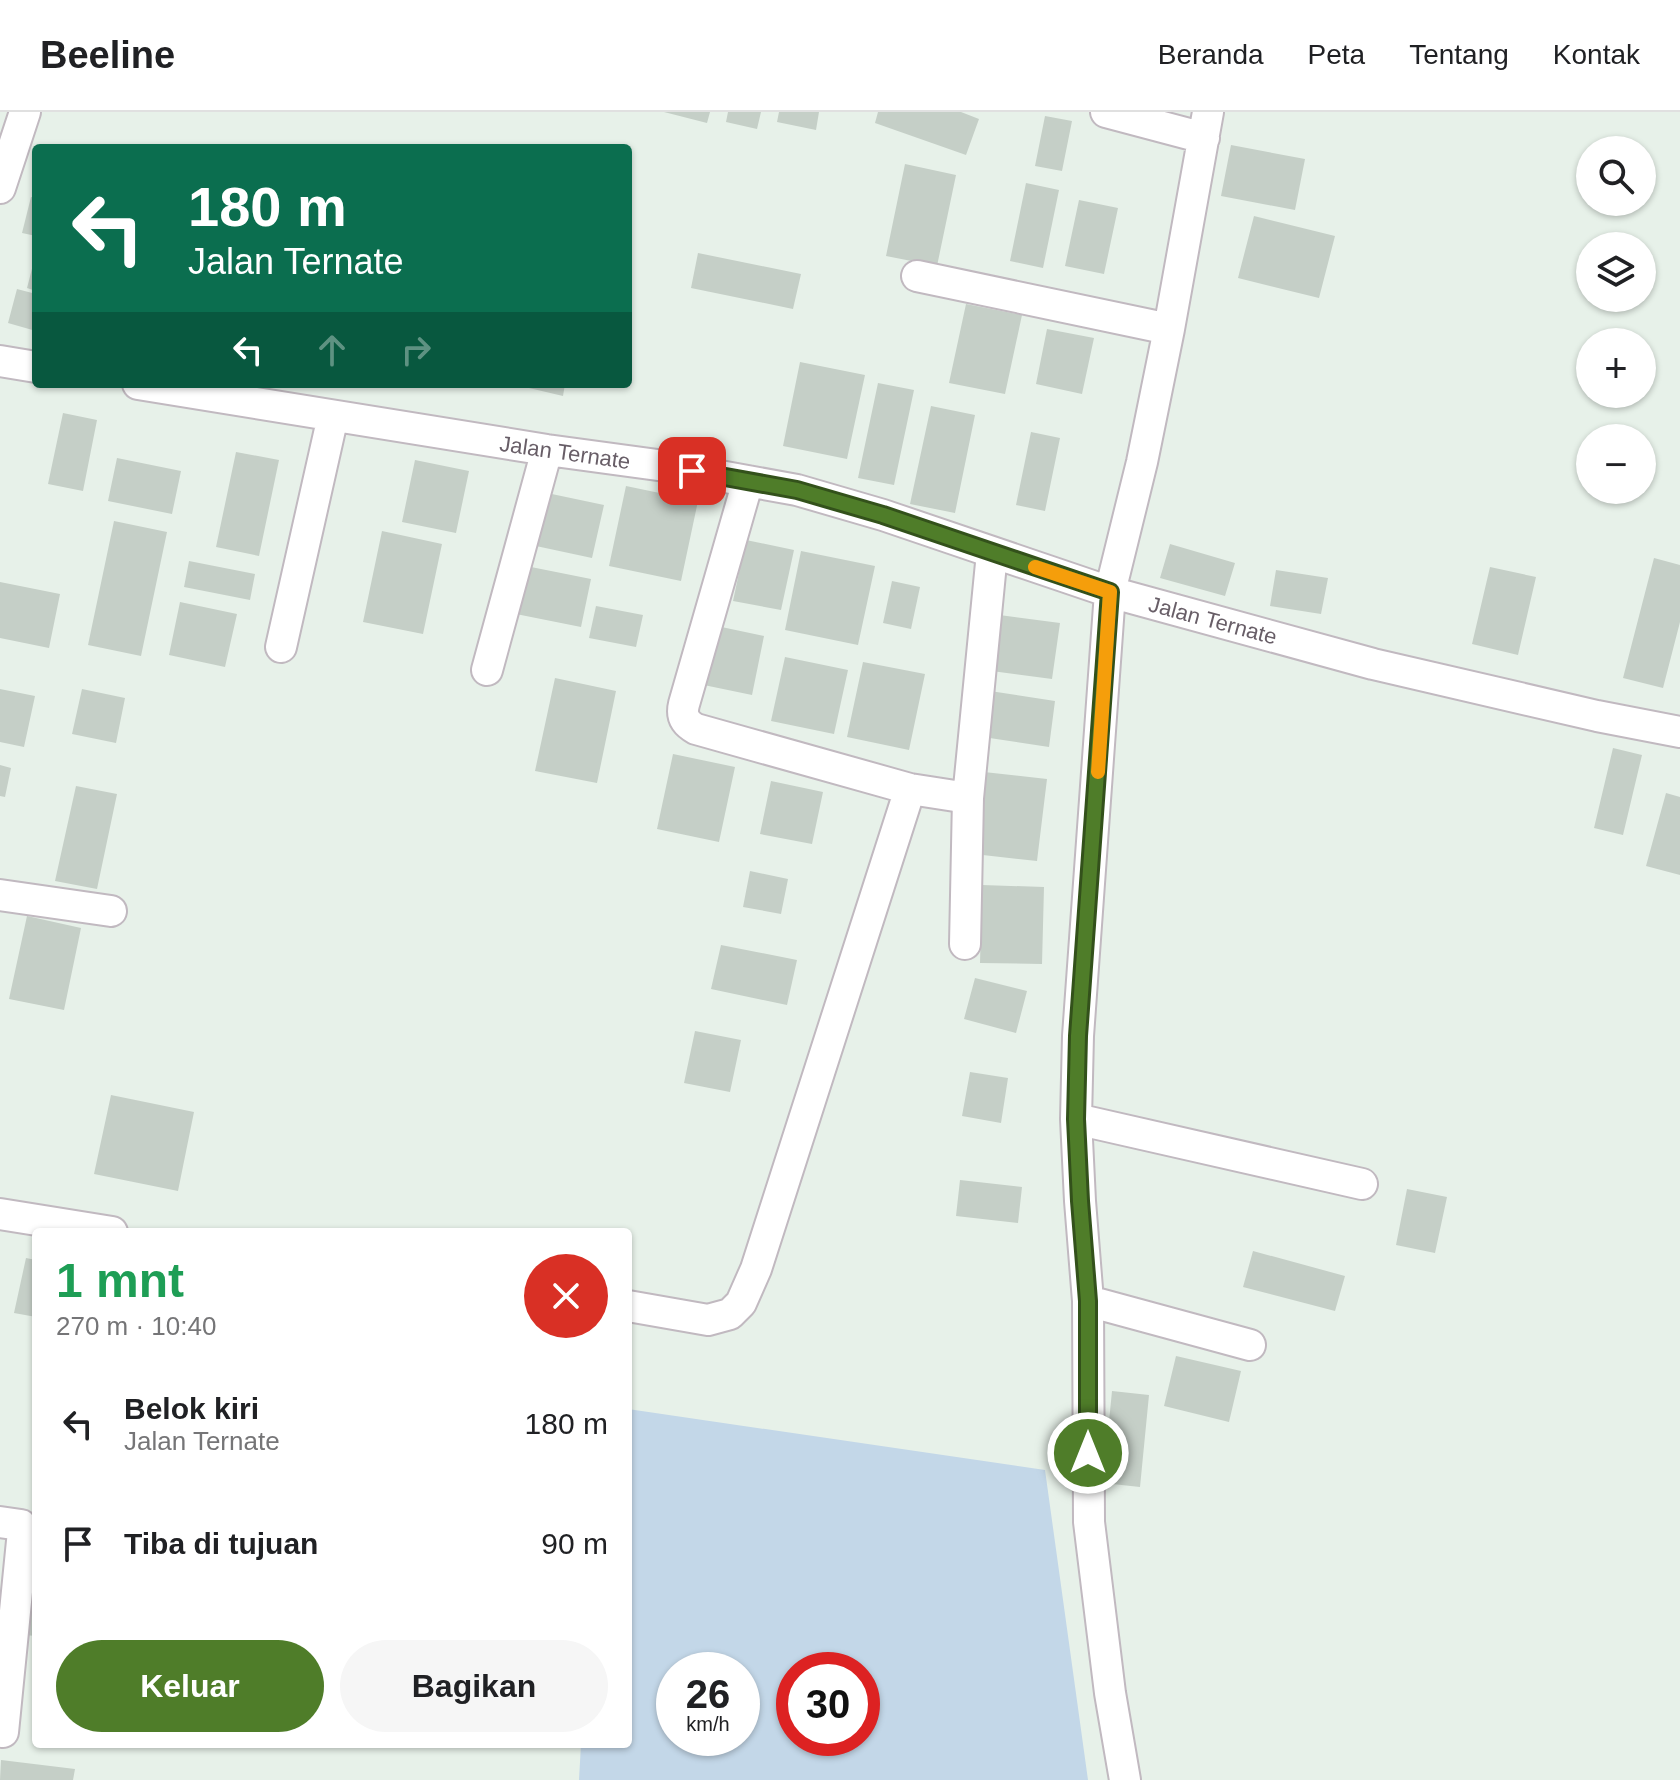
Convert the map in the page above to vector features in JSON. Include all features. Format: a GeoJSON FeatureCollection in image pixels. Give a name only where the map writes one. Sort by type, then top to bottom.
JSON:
{"type":"FeatureCollection","features":[{"type":"Feature","properties":{"kind":"street"},"geometry":{"type":"LineString","coordinates":[[0,188],[25,112]]}},
{"type":"Feature","properties":{"kind":"street"},"geometry":{"type":"LineString","coordinates":[[1106,112],[1206,125],[1142,462],[1110,592],[1078,1036],[1076,1119],[1088,1301],[1089,1522],[1110,1693],[1125,1780]]}},
{"type":"Feature","properties":{"kind":"street"},"geometry":{"type":"LineString","coordinates":[[917,276],[1169,329]]}},
{"type":"Feature","properties":{"kind":"street"},"geometry":{"type":"LineString","coordinates":[[0,361],[32,366]]}},
{"type":"Feature","properties":{"kind":"street","name":"Jalan Ternate"},"geometry":{"type":"LineString","coordinates":[[162,388],[665,466],[797,490],[1110,592],[1373,664],[1680,732]]}},
{"type":"Feature","properties":{"kind":"street"},"geometry":{"type":"LineString","coordinates":[[281,647],[333,416]]}},
{"type":"Feature","properties":{"kind":"street"},"geometry":{"type":"LineString","coordinates":[[487,670],[547,450]]}},
{"type":"Feature","properties":{"kind":"street"},"geometry":{"type":"LineString","coordinates":[[748,481],[684,704],[685,720],[696,729],[910,789],[968,798]]}},
{"type":"Feature","properties":{"kind":"street"},"geometry":{"type":"LineString","coordinates":[[965,944],[968,798],[992,553]]}},
{"type":"Feature","properties":{"kind":"street"},"geometry":{"type":"LineString","coordinates":[[632,1307],[708,1320],[730,1314],[741,1303],[761,1254],[910,789]]}},
{"type":"Feature","properties":{"kind":"street"},"geometry":{"type":"LineString","coordinates":[[0,895],[111,911]]}},
{"type":"Feature","properties":{"kind":"street"},"geometry":{"type":"LineString","coordinates":[[1076,1119],[1362,1184]]}},
{"type":"Feature","properties":{"kind":"street"},"geometry":{"type":"LineString","coordinates":[[0,1214],[87,1228]]}},
{"type":"Feature","properties":{"kind":"street"},"geometry":{"type":"LineString","coordinates":[[1088,1301],[1250,1345]]}},
{"type":"Feature","properties":{"kind":"street"},"geometry":{"type":"LineString","coordinates":[[0,1522],[21,1525],[23,1531],[3,1732]]}},
{"type":"Feature","properties":{"kind":"shaded area"},"geometry":{"type":"Polygon","coordinates":[[[632,1410],[1045,1470],[1088,1780],[579,1780],[581,1748],[632,1748],[632,1410]]]}},
{"type":"Feature","properties":{"kind":"building"},"geometry":{"type":"Polygon","coordinates":[[[664,112],[710,112],[707,123],[664,112]]]}},
{"type":"Feature","properties":{"kind":"building"},"geometry":{"type":"Polygon","coordinates":[[[728,112],[761,112],[757,129],[726,122],[728,112]]]}},
{"type":"Feature","properties":{"kind":"building"},"geometry":{"type":"Polygon","coordinates":[[[779,112],[819,112],[816,130],[777,122],[779,112]]]}},
{"type":"Feature","properties":{"kind":"building"},"geometry":{"type":"Polygon","coordinates":[[[878,112],[961,112],[979,119],[966,155],[875,123],[878,112]]]}},
{"type":"Feature","properties":{"kind":"building"},"geometry":{"type":"Polygon","coordinates":[[[1045,116],[1072,121],[1062,171],[1035,166],[1045,116]]]}},
{"type":"Feature","properties":{"kind":"building"},"geometry":{"type":"Polygon","coordinates":[[[1231,145],[1305,159],[1295,210],[1221,196],[1231,145]]]}},
{"type":"Feature","properties":{"kind":"building"},"geometry":{"type":"Polygon","coordinates":[[[905,164],[956,175],[937,266],[886,256],[905,164]]]}},
{"type":"Feature","properties":{"kind":"building"},"geometry":{"type":"Polygon","coordinates":[[[1026,183],[1059,190],[1043,268],[1010,261],[1026,183]]]}},
{"type":"Feature","properties":{"kind":"building"},"geometry":{"type":"Polygon","coordinates":[[[31,197],[32,197],[32,235],[22,233],[31,197]]]}},
{"type":"Feature","properties":{"kind":"building"},"geometry":{"type":"Polygon","coordinates":[[[1079,200],[1118,208],[1104,274],[1065,266],[1079,200]]]}},
{"type":"Feature","properties":{"kind":"building"},"geometry":{"type":"Polygon","coordinates":[[[1254,216],[1335,236],[1319,298],[1238,278],[1254,216]]]}},
{"type":"Feature","properties":{"kind":"building"},"geometry":{"type":"Polygon","coordinates":[[[698,253],[801,274],[793,309],[691,288],[698,253]]]}},
{"type":"Feature","properties":{"kind":"building"},"geometry":{"type":"Polygon","coordinates":[[[32,269],[32,290],[27,288],[32,269]]]}},
{"type":"Feature","properties":{"kind":"building"},"geometry":{"type":"Polygon","coordinates":[[[17,289],[32,293],[32,330],[8,323],[17,289]]]}},
{"type":"Feature","properties":{"kind":"building"},"geometry":{"type":"Polygon","coordinates":[[[966,304],[1022,315],[1005,394],[949,383],[966,304]]]}},
{"type":"Feature","properties":{"kind":"building"},"geometry":{"type":"Polygon","coordinates":[[[1047,329],[1094,338],[1082,394],[1036,384],[1047,329]]]}},
{"type":"Feature","properties":{"kind":"building"},"geometry":{"type":"Polygon","coordinates":[[[800,362],[865,375],[847,459],[783,446],[800,362]]]}},
{"type":"Feature","properties":{"kind":"building"},"geometry":{"type":"Polygon","coordinates":[[[878,383],[914,390],[894,485],[858,478],[878,383]]]}},
{"type":"Feature","properties":{"kind":"building"},"geometry":{"type":"Polygon","coordinates":[[[529,388],[564,388],[563,396],[529,388]]]}},
{"type":"Feature","properties":{"kind":"building"},"geometry":{"type":"Polygon","coordinates":[[[931,406],[975,415],[955,513],[910,504],[931,406]]]}},
{"type":"Feature","properties":{"kind":"building"},"geometry":{"type":"Polygon","coordinates":[[[63,413],[97,420],[83,491],[48,484],[63,413]]]}},
{"type":"Feature","properties":{"kind":"building"},"geometry":{"type":"Polygon","coordinates":[[[1031,432],[1060,438],[1045,511],[1016,505],[1031,432]]]}},
{"type":"Feature","properties":{"kind":"building"},"geometry":{"type":"Polygon","coordinates":[[[236,452],[279,460],[259,556],[216,547],[236,452]]]}},
{"type":"Feature","properties":{"kind":"building"},"geometry":{"type":"Polygon","coordinates":[[[117,458],[181,471],[172,514],[108,501],[117,458]]]}},
{"type":"Feature","properties":{"kind":"building"},"geometry":{"type":"Polygon","coordinates":[[[415,460],[469,471],[456,533],[402,522],[415,460]]]}},
{"type":"Feature","properties":{"kind":"building"},"geometry":{"type":"Polygon","coordinates":[[[626,486],[698,501],[681,581],[609,566],[626,486]]]}},
{"type":"Feature","properties":{"kind":"building"},"geometry":{"type":"Polygon","coordinates":[[[547,493],[604,505],[592,558],[536,546],[547,493]]]}},
{"type":"Feature","properties":{"kind":"building"},"geometry":{"type":"Polygon","coordinates":[[[114,521],[167,532],[141,656],[88,645],[114,521]]]}},
{"type":"Feature","properties":{"kind":"building"},"geometry":{"type":"Polygon","coordinates":[[[382,531],[442,544],[423,634],[363,622],[382,531]]]}},
{"type":"Feature","properties":{"kind":"building"},"geometry":{"type":"Polygon","coordinates":[[[746,540],[794,550],[781,610],[733,601],[746,540]]]}},
{"type":"Feature","properties":{"kind":"building"},"geometry":{"type":"Polygon","coordinates":[[[1170,544],[1235,563],[1225,596],[1160,578],[1170,544]]]}},
{"type":"Feature","properties":{"kind":"building"},"geometry":{"type":"Polygon","coordinates":[[[801,551],[875,566],[858,645],[785,630],[801,551]]]}},
{"type":"Feature","properties":{"kind":"building"},"geometry":{"type":"Polygon","coordinates":[[[1654,558],[1680,565],[1680,622],[1663,688],[1623,678],[1654,558]]]}},
{"type":"Feature","properties":{"kind":"building"},"geometry":{"type":"Polygon","coordinates":[[[189,561],[255,574],[250,600],[184,587],[189,561]]]}},
{"type":"Feature","properties":{"kind":"building"},"geometry":{"type":"Polygon","coordinates":[[[526,566],[591,579],[581,627],[516,614],[526,566]]]}},
{"type":"Feature","properties":{"kind":"building"},"geometry":{"type":"Polygon","coordinates":[[[1490,567],[1536,577],[1518,655],[1472,644],[1490,567]]]}},
{"type":"Feature","properties":{"kind":"building"},"geometry":{"type":"Polygon","coordinates":[[[1276,570],[1328,578],[1321,614],[1270,606],[1276,570]]]}},
{"type":"Feature","properties":{"kind":"building"},"geometry":{"type":"Polygon","coordinates":[[[892,581],[920,587],[911,629],[883,623],[892,581]]]}},
{"type":"Feature","properties":{"kind":"building"},"geometry":{"type":"Polygon","coordinates":[[[0,582],[60,594],[49,648],[0,638],[0,582]]]}},
{"type":"Feature","properties":{"kind":"building"},"geometry":{"type":"Polygon","coordinates":[[[180,602],[237,614],[225,667],[169,655],[180,602]]]}},
{"type":"Feature","properties":{"kind":"building"},"geometry":{"type":"Polygon","coordinates":[[[596,606],[643,615],[636,647],[589,638],[596,606]]]}},
{"type":"Feature","properties":{"kind":"building"},"geometry":{"type":"Polygon","coordinates":[[[992,614],[1060,623],[1052,679],[984,670],[992,614]]]}},
{"type":"Feature","properties":{"kind":"building"},"geometry":{"type":"Polygon","coordinates":[[[712,625],[764,636],[752,695],[699,684],[712,625]]]}},
{"type":"Feature","properties":{"kind":"building"},"geometry":{"type":"Polygon","coordinates":[[[785,657],[848,670],[834,734],[771,721],[785,657]]]}},
{"type":"Feature","properties":{"kind":"building"},"geometry":{"type":"Polygon","coordinates":[[[863,662],[925,674],[909,750],[847,737],[863,662]]]}},
{"type":"Feature","properties":{"kind":"building"},"geometry":{"type":"Polygon","coordinates":[[[555,678],[616,691],[597,783],[535,771],[555,678]]]}},
{"type":"Feature","properties":{"kind":"building"},"geometry":{"type":"Polygon","coordinates":[[[0,689],[35,696],[24,747],[0,742],[0,689]]]}},
{"type":"Feature","properties":{"kind":"building"},"geometry":{"type":"Polygon","coordinates":[[[82,689],[125,698],[116,743],[72,734],[82,689]]]}},
{"type":"Feature","properties":{"kind":"building"},"geometry":{"type":"Polygon","coordinates":[[[990,691],[1055,701],[1049,747],[983,737],[990,691]]]}},
{"type":"Feature","properties":{"kind":"building"},"geometry":{"type":"Polygon","coordinates":[[[1613,748],[1642,755],[1623,835],[1594,828],[1613,748]]]}},
{"type":"Feature","properties":{"kind":"building"},"geometry":{"type":"Polygon","coordinates":[[[673,754],[735,767],[719,842],[657,829],[673,754]]]}},
{"type":"Feature","properties":{"kind":"building"},"geometry":{"type":"Polygon","coordinates":[[[0,765],[11,768],[5,797],[0,796],[0,765]]]}},
{"type":"Feature","properties":{"kind":"building"},"geometry":{"type":"Polygon","coordinates":[[[984,772],[1047,779],[1037,861],[974,854],[984,772]]]}},
{"type":"Feature","properties":{"kind":"building"},"geometry":{"type":"Polygon","coordinates":[[[771,781],[823,792],[812,844],[760,834],[771,781]]]}},
{"type":"Feature","properties":{"kind":"building"},"geometry":{"type":"Polygon","coordinates":[[[76,786],[117,794],[97,889],[55,881],[76,786]]]}},
{"type":"Feature","properties":{"kind":"building"},"geometry":{"type":"Polygon","coordinates":[[[1666,793],[1680,797],[1680,875],[1646,866],[1666,793]]]}},
{"type":"Feature","properties":{"kind":"building"},"geometry":{"type":"Polygon","coordinates":[[[750,871],[788,879],[781,914],[743,907],[750,871]]]}},
{"type":"Feature","properties":{"kind":"building"},"geometry":{"type":"Polygon","coordinates":[[[982,885],[1044,887],[1042,964],[980,963],[982,885]]]}},
{"type":"Feature","properties":{"kind":"building"},"geometry":{"type":"Polygon","coordinates":[[[27,916],[81,928],[64,1010],[9,999],[27,916]]]}},
{"type":"Feature","properties":{"kind":"building"},"geometry":{"type":"Polygon","coordinates":[[[721,945],[797,960],[787,1005],[711,989],[721,945]]]}},
{"type":"Feature","properties":{"kind":"building"},"geometry":{"type":"Polygon","coordinates":[[[975,978],[1027,991],[1016,1033],[964,1019],[975,978]]]}},
{"type":"Feature","properties":{"kind":"building"},"geometry":{"type":"Polygon","coordinates":[[[695,1031],[741,1040],[730,1092],[684,1083],[695,1031]]]}},
{"type":"Feature","properties":{"kind":"building"},"geometry":{"type":"Polygon","coordinates":[[[970,1072],[1008,1078],[1001,1123],[962,1116],[970,1072]]]}},
{"type":"Feature","properties":{"kind":"building"},"geometry":{"type":"Polygon","coordinates":[[[111,1095],[194,1112],[178,1191],[94,1174],[111,1095]]]}},
{"type":"Feature","properties":{"kind":"building"},"geometry":{"type":"Polygon","coordinates":[[[960,1180],[1022,1187],[1018,1223],[956,1216],[960,1180]]]}},
{"type":"Feature","properties":{"kind":"building"},"geometry":{"type":"Polygon","coordinates":[[[1407,1189],[1447,1197],[1435,1253],[1396,1245],[1407,1189]]]}},
{"type":"Feature","properties":{"kind":"building"},"geometry":{"type":"Polygon","coordinates":[[[1253,1251],[1345,1276],[1335,1311],[1243,1287],[1253,1251]]]}},
{"type":"Feature","properties":{"kind":"building"},"geometry":{"type":"Polygon","coordinates":[[[26,1258],[32,1259],[32,1316],[14,1313],[26,1258]]]}},
{"type":"Feature","properties":{"kind":"building"},"geometry":{"type":"Polygon","coordinates":[[[1176,1356],[1241,1371],[1229,1422],[1164,1406],[1176,1356]]]}},
{"type":"Feature","properties":{"kind":"building"},"geometry":{"type":"Polygon","coordinates":[[[1112,1391],[1149,1395],[1140,1487],[1103,1483],[1112,1391]]]}},
{"type":"Feature","properties":{"kind":"building"},"geometry":{"type":"Polygon","coordinates":[[[32,1579],[32,1636],[24,1635],[32,1579]]]}},
{"type":"Feature","properties":{"kind":"building"},"geometry":{"type":"Polygon","coordinates":[[[1,1760],[75,1769],[73,1780],[0,1780],[1,1760]]]}},
{"type":"Feature","properties":{"kind":"slow traffic"},"geometry":{"type":"LineString","coordinates":[[1035,567],[1110,592],[1098,772]]}},
{"type":"Feature","properties":{"kind":"route"},"geometry":{"type":"LineString","coordinates":[[692,471],[797,490],[883,515],[1110,592],[1078,1036],[1076,1119],[1088,1301],[1088,1453]]}}]}
